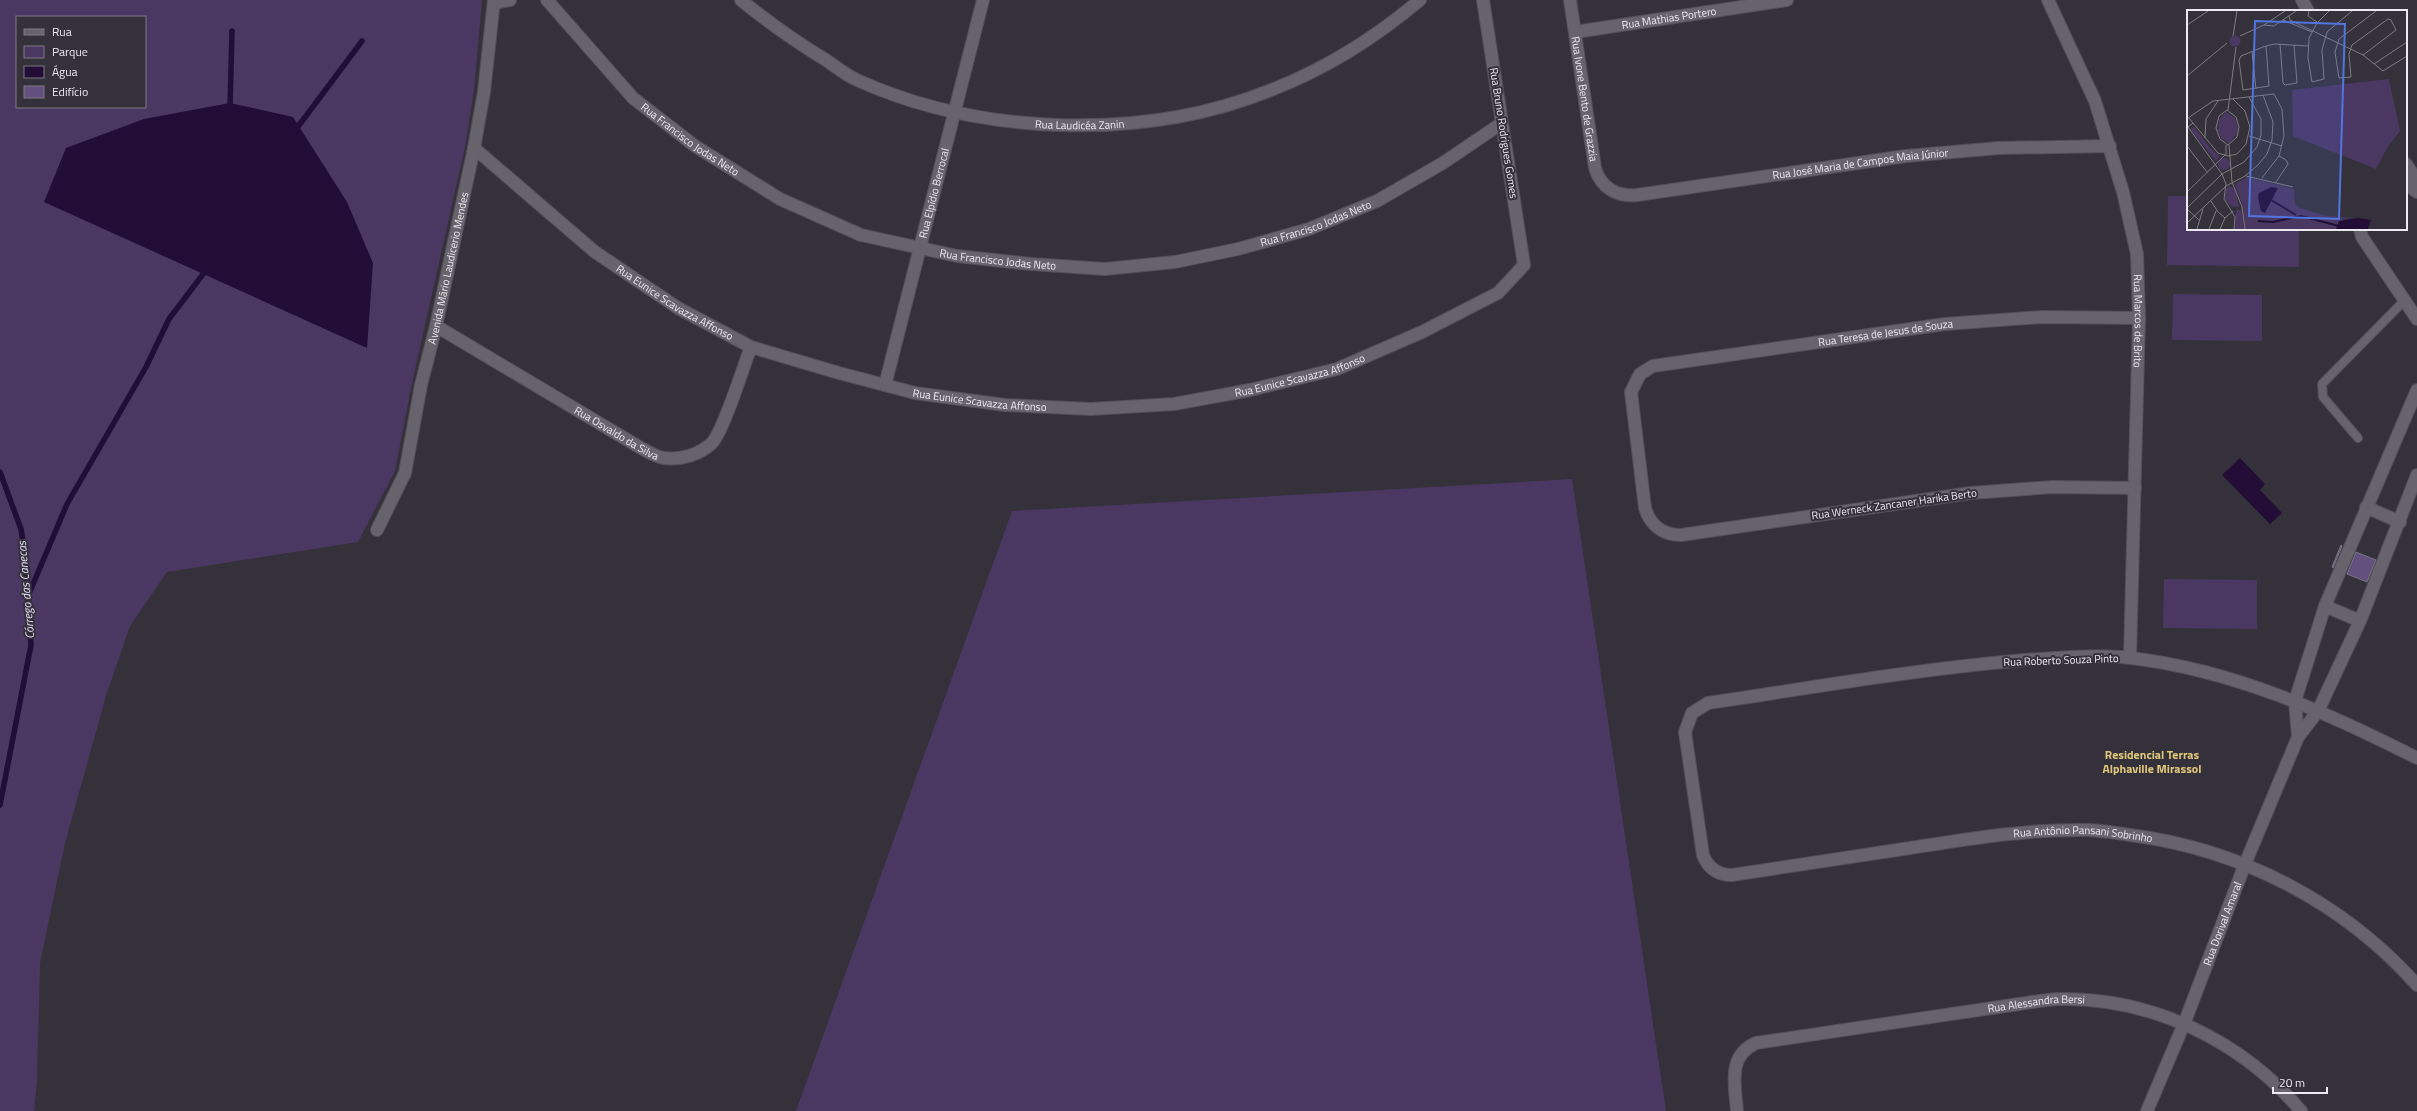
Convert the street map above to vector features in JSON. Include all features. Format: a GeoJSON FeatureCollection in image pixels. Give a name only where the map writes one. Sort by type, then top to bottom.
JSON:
{"type":"FeatureCollection","features":[{"type":"Feature","properties":{"kind":"street"},"geometry":{"type":"LineString","coordinates":[[494,2],[510,0]]}},
{"type":"Feature","properties":{"kind":"street","name":"Rua Francisco Jodas Neto"},"geometry":{"type":"LineString","coordinates":[[547,0],[633,98],[695,146],[780,199],[862,235],[979,259],[1105,269],[1176,262],[1238,250],[1309,229],[1377,201],[1443,163],[1502,124]]}},
{"type":"Feature","properties":{"kind":"street","name":"Rua Laudicéa Zanin"},"geometry":{"type":"LineString","coordinates":[[741,0],[779,31],[856,79],[928,107],[1012,122],[1080,126],[1146,121],[1210,110],[1271,91],[1331,62],[1387,27],[1420,0]]}},
{"type":"Feature","properties":{"kind":"street","name":"Rua Elpídio Berrocal"},"geometry":{"type":"LineString","coordinates":[[885,385],[983,0]]}},
{"type":"Feature","properties":{"kind":"street","name":"Rua Bruno Rodrigues Gomes"},"geometry":{"type":"LineString","coordinates":[[1483,0],[1524,265]]}},
{"type":"Feature","properties":{"kind":"street","name":"Rua Ivone Bento de Grazzia"},"geometry":{"type":"LineString","coordinates":[[1570,0],[1595,168],[1600,179],[1613,192]]}},
{"type":"Feature","properties":{"kind":"street","name":"Rua Mathias Portero"},"geometry":{"type":"LineString","coordinates":[[1575,32],[1787,0]]}},
{"type":"Feature","properties":{"kind":"street","name":"Rua Marcos de Brito"},"geometry":{"type":"LineString","coordinates":[[2048,0],[2095,100],[2110,146],[2137,254],[2139,318],[2130,658]]}},
{"type":"Feature","properties":{"kind":"street"},"geometry":{"type":"LineString","coordinates":[[2302,0],[2307,10]]}},
{"type":"Feature","properties":{"kind":"street","name":"Avenida Mário Laudicerio Mendes"},"geometry":{"type":"LineString","coordinates":[[377,530],[405,473],[421,385],[436,326],[474,148],[484,92],[494,2]]}},
{"type":"Feature","properties":{"kind":"street","name":"Rua José Maria de Campos Maia Júnior"},"geometry":{"type":"LineString","coordinates":[[1613,192],[1625,196],[1637,195],[1906,156],[1999,148],[2110,146]]}},
{"type":"Feature","properties":{"kind":"street","name":"Rua Eunice Scavazza Affonso"},"geometry":{"type":"LineString","coordinates":[[474,148],[595,252],[678,308],[751,347],[915,393],[1005,405],[1091,409],[1174,404],[1250,390],[1337,369],[1422,332],[1498,293],[1524,265]]}},
{"type":"Feature","properties":{"kind":"street"},"geometry":{"type":"LineString","coordinates":[[2407,165],[2417,180]]}},
{"type":"Feature","properties":{"kind":"street"},"geometry":{"type":"LineString","coordinates":[[2407,185],[2417,192]]}},
{"type":"Feature","properties":{"kind":"street"},"geometry":{"type":"LineString","coordinates":[[2360,230],[2362,237],[2403,302],[2417,319]]}},
{"type":"Feature","properties":{"kind":"street","name":"Rua Teresa de Jesus de Souza"},"geometry":{"type":"LineString","coordinates":[[1656,527],[1646,514],[1631,398],[1637,378],[1653,366],[1945,324],[2042,317],[2139,318]]}},
{"type":"Feature","properties":{"kind":"street","name":"Rua Osvaldo da Silva"},"geometry":{"type":"LineString","coordinates":[[436,326],[641,448],[662,458],[682,459],[698,452],[712,442],[721,428],[751,347]]}},
{"type":"Feature","properties":{"kind":"street"},"geometry":{"type":"LineString","coordinates":[[2298,737],[2295,701],[2325,606],[2417,390]]}},
{"type":"Feature","properties":{"kind":"street"},"geometry":{"type":"LineString","coordinates":[[2298,737],[2318,711],[2360,622],[2417,476]]}},
{"type":"Feature","properties":{"kind":"street","name":"Rua Werneck Zancaner Harika Berto"},"geometry":{"type":"LineString","coordinates":[[1656,527],[1671,534],[1682,535],[1971,492],[2053,487],[2135,488]]}},
{"type":"Feature","properties":{"kind":"street"},"geometry":{"type":"LineString","coordinates":[[2366,507],[2400,522]]}},
{"type":"Feature","properties":{"kind":"street"},"geometry":{"type":"LineString","coordinates":[[2325,606],[2360,622]]}},
{"type":"Feature","properties":{"kind":"street","name":"Rua Roberto Souza Pinto"},"geometry":{"type":"LineString","coordinates":[[1710,867],[1702,850],[1685,736],[1687,722],[1692,713],[1708,703],[1976,664],[2053,658],[2130,658],[2220,674],[2295,701],[2417,758]]}},
{"type":"Feature","properties":{"kind":"street","name":"Rua Dorival Amaral"},"geometry":{"type":"LineString","coordinates":[[2147,1111],[2184,1024],[2245,864],[2298,737]]}},
{"type":"Feature","properties":{"kind":"street","name":"Rua Antônio Pansani Sobrinho"},"geometry":{"type":"LineString","coordinates":[[1710,867],[1723,874],[1732,875],[2007,833],[2088,830],[2168,840],[2245,864],[2301,890],[2352,925],[2399,965],[2417,985]]}},
{"type":"Feature","properties":{"kind":"street","name":"Rua Alessandra Bersi"},"geometry":{"type":"LineString","coordinates":[[1737,1111],[1734,1072],[1736,1061],[1742,1052],[1761,1042],[2061,999],[2103,1001],[2144,1010],[2184,1024],[2221,1042],[2255,1065],[2285,1092],[2301,1111]]}},
{"type":"Feature","properties":{"kind":"lane"},"geometry":{"type":"LineString","coordinates":[[2358,438],[2323,397],[2322,384],[2403,302]]}},
{"type":"Feature","properties":{"kind":"green space"},"geometry":{"type":"Polygon","coordinates":[[[0,0],[482,0],[474,90],[465,147],[412,383],[395,471],[358,542],[167,572],[130,626],[106,696],[65,843],[40,963],[37,1080],[34,1111],[0,1111],[0,0]]]}},
{"type":"Feature","properties":{"kind":"green space"},"geometry":{"type":"Polygon","coordinates":[[[2168,196],[2187,196],[2187,230],[2299,230],[2299,267],[2167,265],[2168,196]]]}},
{"type":"Feature","properties":{"kind":"green space"},"geometry":{"type":"Polygon","coordinates":[[[2173,294],[2262,295],[2262,341],[2172,340],[2173,294]]]}},
{"type":"Feature","properties":{"kind":"green space"},"geometry":{"type":"Polygon","coordinates":[[[1572,479],[1666,1111],[796,1111],[1012,511],[1572,479]]]}},
{"type":"Feature","properties":{"kind":"green space"},"geometry":{"type":"Polygon","coordinates":[[[2164,579],[2257,580],[2257,629],[2163,628],[2164,579]]]}},
{"type":"Feature","properties":{"kind":"water"},"geometry":{"type":"Polygon","coordinates":[[[230,103],[293,117],[347,202],[373,263],[367,348],[44,202],[66,148],[144,119],[230,103]]]}},
{"type":"Feature","properties":{"kind":"water"},"geometry":{"type":"Polygon","coordinates":[[[2240,458],[2265,484],[2260,490],[2282,513],[2270,524],[2222,475],[2240,458]]]}},
{"type":"Feature","properties":{"kind":"building"},"geometry":{"type":"Polygon","coordinates":[[[2341,545],[2342,546],[2333,568],[2332,567],[2341,545]]]}},
{"type":"Feature","properties":{"kind":"building"},"geometry":{"type":"Polygon","coordinates":[[[2356,552],[2376,560],[2367,582],[2347,574],[2356,552]]]}},
{"type":"Feature","properties":{"kind":"waterway"},"geometry":{"type":"LineString","coordinates":[[230,108],[232,31]]}},
{"type":"Feature","properties":{"kind":"waterway"},"geometry":{"type":"LineString","coordinates":[[294,132],[362,41]]}},
{"type":"Feature","properties":{"kind":"waterway"},"geometry":{"type":"LineString","coordinates":[[28,596],[67,504],[146,367],[169,319],[207,269]]}},
{"type":"Feature","properties":{"kind":"waterway","name":"Córrego das Canecas"},"geometry":{"type":"LineString","coordinates":[[0,472],[21,529],[25,554],[31,645],[0,805]]}},
{"type":"Feature","properties":{"kind":"district","name":"Residencial Terras Alphaville Mirassol"},"geometry":{"type":"Point","coordinates":[2152,762]}}]}
